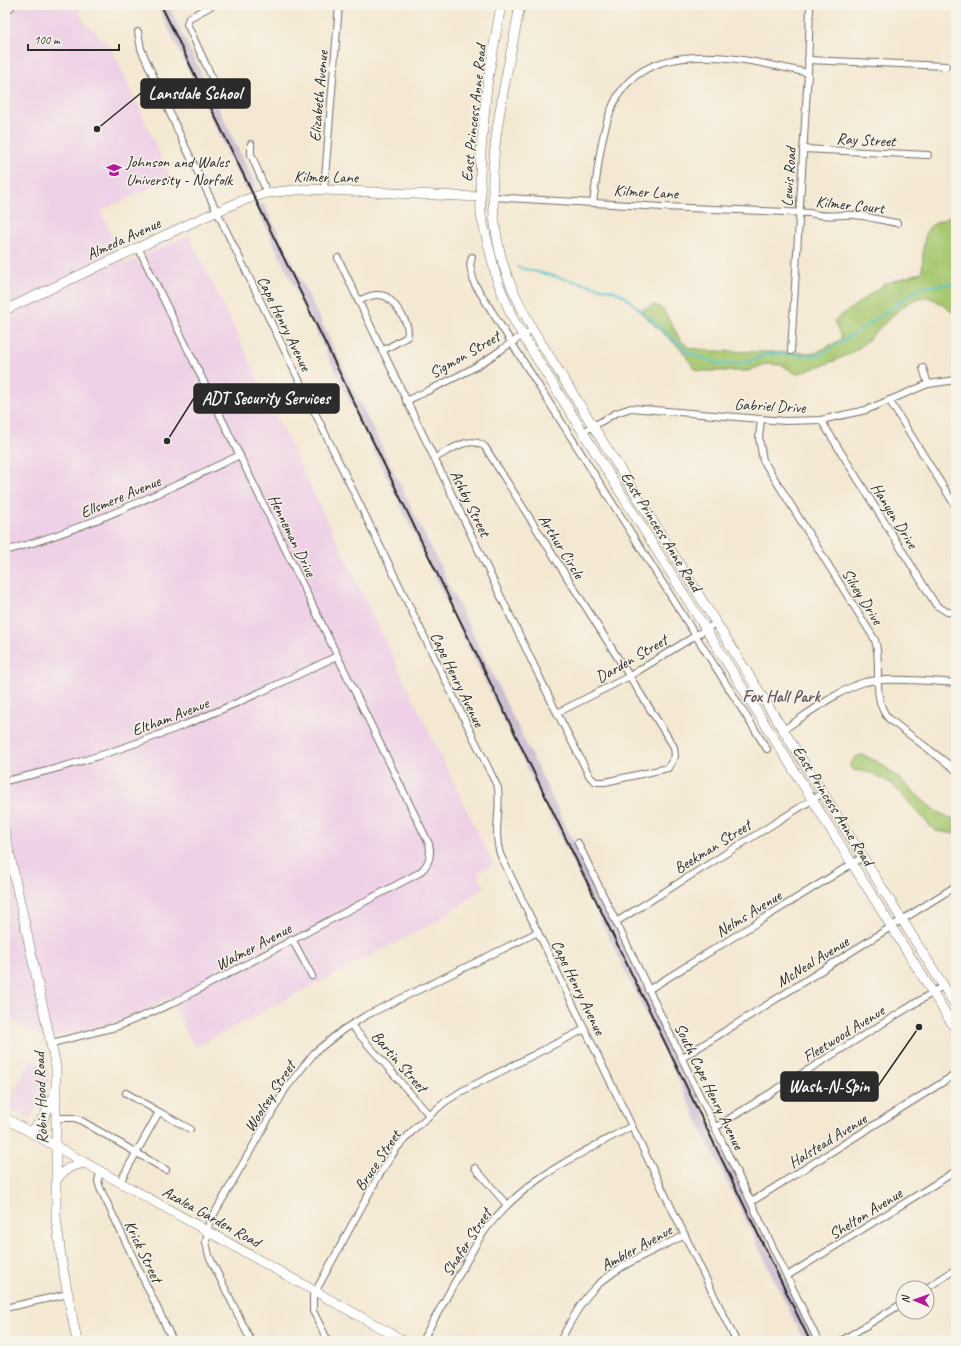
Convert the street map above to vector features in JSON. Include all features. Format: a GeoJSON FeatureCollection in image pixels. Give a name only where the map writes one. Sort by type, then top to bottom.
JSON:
{"type":"FeatureCollection","features":[{"type":"Feature","properties":{"kind":"highway"},"geometry":{"type":"LineString","coordinates":[[5,8],[9,5]]}},
{"type":"Feature","properties":{"kind":"main road","name":"East Princess Anne Road"},"geometry":{"type":"LineString","coordinates":[[501,5],[487,85],[480,178],[494,216],[500,252],[505,269],[519,304],[533,330],[956,1006]]}},
{"type":"Feature","properties":{"kind":"main road","name":"East Princess Anne Road"},"geometry":{"type":"LineString","coordinates":[[520,6],[497,127],[493,177],[481,215],[497,280],[512,317],[956,1030]]}},
{"type":"Feature","properties":{"kind":"main road","name":"Kilmer Lane"},"geometry":{"type":"LineString","coordinates":[[255,196],[291,190],[324,190],[487,198]]}},
{"type":"Feature","properties":{"kind":"main road","name":"Almeda Avenue"},"geometry":{"type":"LineString","coordinates":[[5,310],[138,247],[255,196]]}},
{"type":"Feature","properties":{"kind":"main road","name":"Robin Hood Road"},"geometry":{"type":"LineString","coordinates":[[5,832],[52,1043],[57,1083],[56,1217],[77,1341]]}},
{"type":"Feature","properties":{"kind":"main road"},"geometry":{"type":"LineString","coordinates":[[31,1132],[49,1108],[57,1083]]}},
{"type":"Feature","properties":{"kind":"main road","name":"Azalea Garden Road"},"geometry":{"type":"LineString","coordinates":[[5,1118],[404,1341]]}},
{"type":"Feature","properties":{"kind":"main road"},"geometry":{"type":"LineString","coordinates":[[57,1179],[65,1169],[72,1165],[86,1163]]}},
{"type":"Feature","properties":{"kind":"street"},"geometry":{"type":"LineString","coordinates":[[213,5],[189,18],[187,24],[222,99]]}},
{"type":"Feature","properties":{"kind":"street","name":"Elizabeth Avenue"},"geometry":{"type":"LineString","coordinates":[[324,190],[339,5]]}},
{"type":"Feature","properties":{"kind":"street","name":"Lewis Road"},"geometry":{"type":"LineString","coordinates":[[791,351],[808,72],[810,5]]}},
{"type":"Feature","properties":{"kind":"street","name":"Cape Henry Avenue"},"geometry":{"type":"LineString","coordinates":[[138,32],[141,49],[217,213],[498,788],[499,801],[496,835],[497,846],[736,1341]]}},
{"type":"Feature","properties":{"kind":"street"},"geometry":{"type":"LineString","coordinates":[[593,203],[609,115],[624,87],[644,71],[654,65],[672,59],[711,57],[756,62],[808,72]]}},
{"type":"Feature","properties":{"kind":"street"},"geometry":{"type":"LineString","coordinates":[[808,60],[946,66]]}},
{"type":"Feature","properties":{"kind":"street"},"geometry":{"type":"LineString","coordinates":[[251,144],[251,154],[267,193]]}},
{"type":"Feature","properties":{"kind":"street","name":"Ray Street"},"geometry":{"type":"LineString","coordinates":[[803,148],[928,155]]}},
{"type":"Feature","properties":{"kind":"street","name":"Kilmer Lane"},"geometry":{"type":"LineString","coordinates":[[487,198],[799,213]]}},
{"type":"Feature","properties":{"kind":"street","name":"Kilmer Court"},"geometry":{"type":"LineString","coordinates":[[799,213],[810,212],[826,216],[855,215],[897,223]]}},
{"type":"Feature","properties":{"kind":"street","name":"Henneman Drive"},"geometry":{"type":"LineString","coordinates":[[138,247],[424,834]]}},
{"type":"Feature","properties":{"kind":"street"},"geometry":{"type":"LineString","coordinates":[[472,256],[470,265],[474,283],[767,748]]}},
{"type":"Feature","properties":{"kind":"street","name":"Ashby Street"},"geometry":{"type":"LineString","coordinates":[[338,258],[557,713],[590,777],[601,783],[668,768],[675,756],[674,747],[646,705]]}},
{"type":"Feature","properties":{"kind":"street"},"geometry":{"type":"LineString","coordinates":[[358,301],[373,295],[382,295],[390,300],[408,326],[409,334],[407,337],[382,351]]}},
{"type":"Feature","properties":{"kind":"street","name":"Sigmon Street"},"geometry":{"type":"LineString","coordinates":[[406,401],[474,367],[522,335],[533,330]]}},
{"type":"Feature","properties":{"kind":"street"},"geometry":{"type":"LineString","coordinates":[[923,368],[928,384]]}},
{"type":"Feature","properties":{"kind":"street","name":"Gabriel Drive"},"geometry":{"type":"LineString","coordinates":[[583,432],[616,413],[631,408],[761,419],[799,421],[821,420],[849,415],[928,384],[956,380]]}},
{"type":"Feature","properties":{"kind":"street"},"geometry":{"type":"LineString","coordinates":[[889,400],[956,507]]}},
{"type":"Feature","properties":{"kind":"street","name":"Silvey Drive"},"geometry":{"type":"LineString","coordinates":[[761,419],[759,445],[763,460],[871,632],[878,649],[879,702],[885,715],[956,770]]}},
{"type":"Feature","properties":{"kind":"street","name":"Hanyen Drive"},"geometry":{"type":"LineString","coordinates":[[821,420],[936,605],[947,612],[956,613]]}},
{"type":"Feature","properties":{"kind":"street","name":"Arthur Circle"},"geometry":{"type":"LineString","coordinates":[[434,458],[467,442],[477,442],[485,447],[646,705]]}},
{"type":"Feature","properties":{"kind":"street","name":"Ellsmere Avenue"},"geometry":{"type":"LineString","coordinates":[[5,551],[75,529],[102,518],[148,499],[240,455]]}},
{"type":"Feature","properties":{"kind":"street","name":"Darden Street"},"geometry":{"type":"LineString","coordinates":[[557,713],[628,677],[716,623]]}},
{"type":"Feature","properties":{"kind":"street","name":"Eltham Avenue"},"geometry":{"type":"LineString","coordinates":[[5,781],[96,757],[186,725],[266,691],[337,656]]}},
{"type":"Feature","properties":{"kind":"street"},"geometry":{"type":"LineString","coordinates":[[783,730],[848,689],[865,682],[879,680],[956,682]]}},
{"type":"Feature","properties":{"kind":"street","name":"Beekman Street"},"geometry":{"type":"LineString","coordinates":[[616,922],[823,793]]}},
{"type":"Feature","properties":{"kind":"street","name":"Walmer Avenue"},"geometry":{"type":"LineString","coordinates":[[52,1043],[105,1030],[145,1016],[184,998],[292,939],[419,873],[427,865],[430,856],[429,844],[424,834]]}},
{"type":"Feature","properties":{"kind":"street","name":"South Cape Henry Avenue"},"geometry":{"type":"LineString","coordinates":[[578,843],[818,1341]]}},
{"type":"Feature","properties":{"kind":"street","name":"Nelms Avenue"},"geometry":{"type":"LineString","coordinates":[[648,990],[863,857]]}},
{"type":"Feature","properties":{"kind":"street","name":"McNeal Avenue"},"geometry":{"type":"LineString","coordinates":[[682,1058],[956,886]]}},
{"type":"Feature","properties":{"kind":"street","name":"Woolsey Street"},"geometry":{"type":"LineString","coordinates":[[251,1341],[209,1256],[206,1242],[207,1231],[209,1223],[286,1088],[315,1052],[351,1025],[538,932]]}},
{"type":"Feature","properties":{"kind":"street"},"geometry":{"type":"LineString","coordinates":[[292,939],[312,976]]}},
{"type":"Feature","properties":{"kind":"street","name":"Fleetwood Avenue"},"geometry":{"type":"LineString","coordinates":[[716,1127],[943,986]]}},
{"type":"Feature","properties":{"kind":"street","name":"Bartin Street"},"geometry":{"type":"LineString","coordinates":[[351,1025],[429,1115]]}},
{"type":"Feature","properties":{"kind":"street","name":"Bruce Street"},"geometry":{"type":"LineString","coordinates":[[328,1341],[313,1311],[312,1299],[388,1161],[405,1138],[445,1102],[479,1081],[585,1029]]}},
{"type":"Feature","properties":{"kind":"street","name":"Halstead Avenue"},"geometry":{"type":"LineString","coordinates":[[751,1202],[956,1074]]}},
{"type":"Feature","properties":{"kind":"street"},"geometry":{"type":"LineString","coordinates":[[126,1093],[190,1129]]}},
{"type":"Feature","properties":{"kind":"street"},"geometry":{"type":"LineString","coordinates":[[120,1182],[159,1112]]}},
{"type":"Feature","properties":{"kind":"street"},"geometry":{"type":"LineString","coordinates":[[57,1118],[74,1118],[80,1120],[166,1170]]}},
{"type":"Feature","properties":{"kind":"street","name":"Shafer Street"},"geometry":{"type":"LineString","coordinates":[[422,1341],[479,1239],[486,1228],[507,1205],[546,1172],[632,1126]]}},
{"type":"Feature","properties":{"kind":"street"},"geometry":{"type":"LineString","coordinates":[[474,1168],[507,1205]]}},
{"type":"Feature","properties":{"kind":"street","name":"Krick Street"},"geometry":{"type":"LineString","coordinates":[[100,1171],[98,1181],[100,1188],[174,1341]]}},
{"type":"Feature","properties":{"kind":"street","name":"Shelton Avenue"},"geometry":{"type":"LineString","coordinates":[[787,1276],[956,1171]]}},
{"type":"Feature","properties":{"kind":"street","name":"Ambler Avenue"},"geometry":{"type":"LineString","coordinates":[[560,1341],[580,1305],[597,1286],[617,1270],[685,1235]]}},
{"type":"Feature","properties":{"kind":"street"},"geometry":{"type":"LineString","coordinates":[[935,1283],[956,1269]]}},
{"type":"Feature","properties":{"kind":"street"},"geometry":{"type":"LineString","coordinates":[[5,1308],[68,1294]]}},
{"type":"Feature","properties":{"kind":"street"},"geometry":{"type":"LineString","coordinates":[[841,1341],[895,1308]]}},
{"type":"Feature","properties":{"kind":"shaded area"},"geometry":{"type":"Polygon","coordinates":[[[19,5],[76,5],[85,23],[111,47],[171,178],[101,211],[125,264],[189,235],[493,864],[477,873],[485,887],[439,920],[195,1047],[169,997],[141,1014],[97,1028],[44,1039],[5,1017],[5,16],[19,5]]]}},
{"type":"Feature","properties":{"kind":"shaded area"},"geometry":{"type":"Polygon","coordinates":[[[157,5],[168,5],[257,188],[246,190],[157,5]]]}},
{"type":"Feature","properties":{"kind":"shaded area"},"geometry":{"type":"Polygon","coordinates":[[[264,204],[816,1341],[804,1341],[255,205],[264,204]]]}},
{"type":"Feature","properties":{"kind":"shaded area"},"geometry":{"type":"Polygon","coordinates":[[[31,1059],[47,1068],[49,1079],[30,1119],[6,1107],[31,1059]]]}},
{"type":"Feature","properties":{"kind":"green space"},"geometry":{"type":"Polygon","coordinates":[[[956,212],[956,315],[940,303],[930,298],[921,298],[911,301],[901,308],[857,349],[835,360],[797,374],[782,365],[765,364],[748,371],[700,371],[695,369],[681,349],[639,311],[654,305],[660,307],[664,311],[681,341],[690,348],[713,351],[815,353],[842,339],[834,321],[884,284],[920,273],[922,271],[924,240],[928,229],[956,212]]]}},
{"type":"Feature","properties":{"kind":"green space"},"geometry":{"type":"Polygon","coordinates":[[[861,755],[871,758],[891,771],[936,811],[956,820],[956,834],[935,831],[892,784],[871,773],[853,770],[849,766],[855,757],[861,755]]]}},
{"type":"Feature","properties":{"kind":"waterway"},"geometry":{"type":"LineString","coordinates":[[517,267],[614,291],[623,295],[689,353],[720,364],[742,364],[768,354],[819,355],[859,331],[920,288],[956,283]]}},
{"type":"Feature","properties":{"kind":"railway"},"geometry":{"type":"LineString","coordinates":[[161,5],[810,1341]]}},
{"type":"Feature","properties":{"kind":"place","name":"Lansdale School"},"geometry":{"type":"Point","coordinates":[97,129]}},
{"type":"Feature","properties":{"kind":"place","name":"Johnson and Wales University - Norfolk"},"geometry":{"type":"Point","coordinates":[114,170]}},
{"type":"Feature","properties":{"kind":"place","name":"ADT Security Services"},"geometry":{"type":"Point","coordinates":[167,441]}},
{"type":"Feature","properties":{"kind":"place","name":"Wash-N-Spin"},"geometry":{"type":"Point","coordinates":[919,1027]}},
{"type":"Feature","properties":{"kind":"district","name":"Fox Hall Park"},"geometry":{"type":"Point","coordinates":[781,696]}}]}
